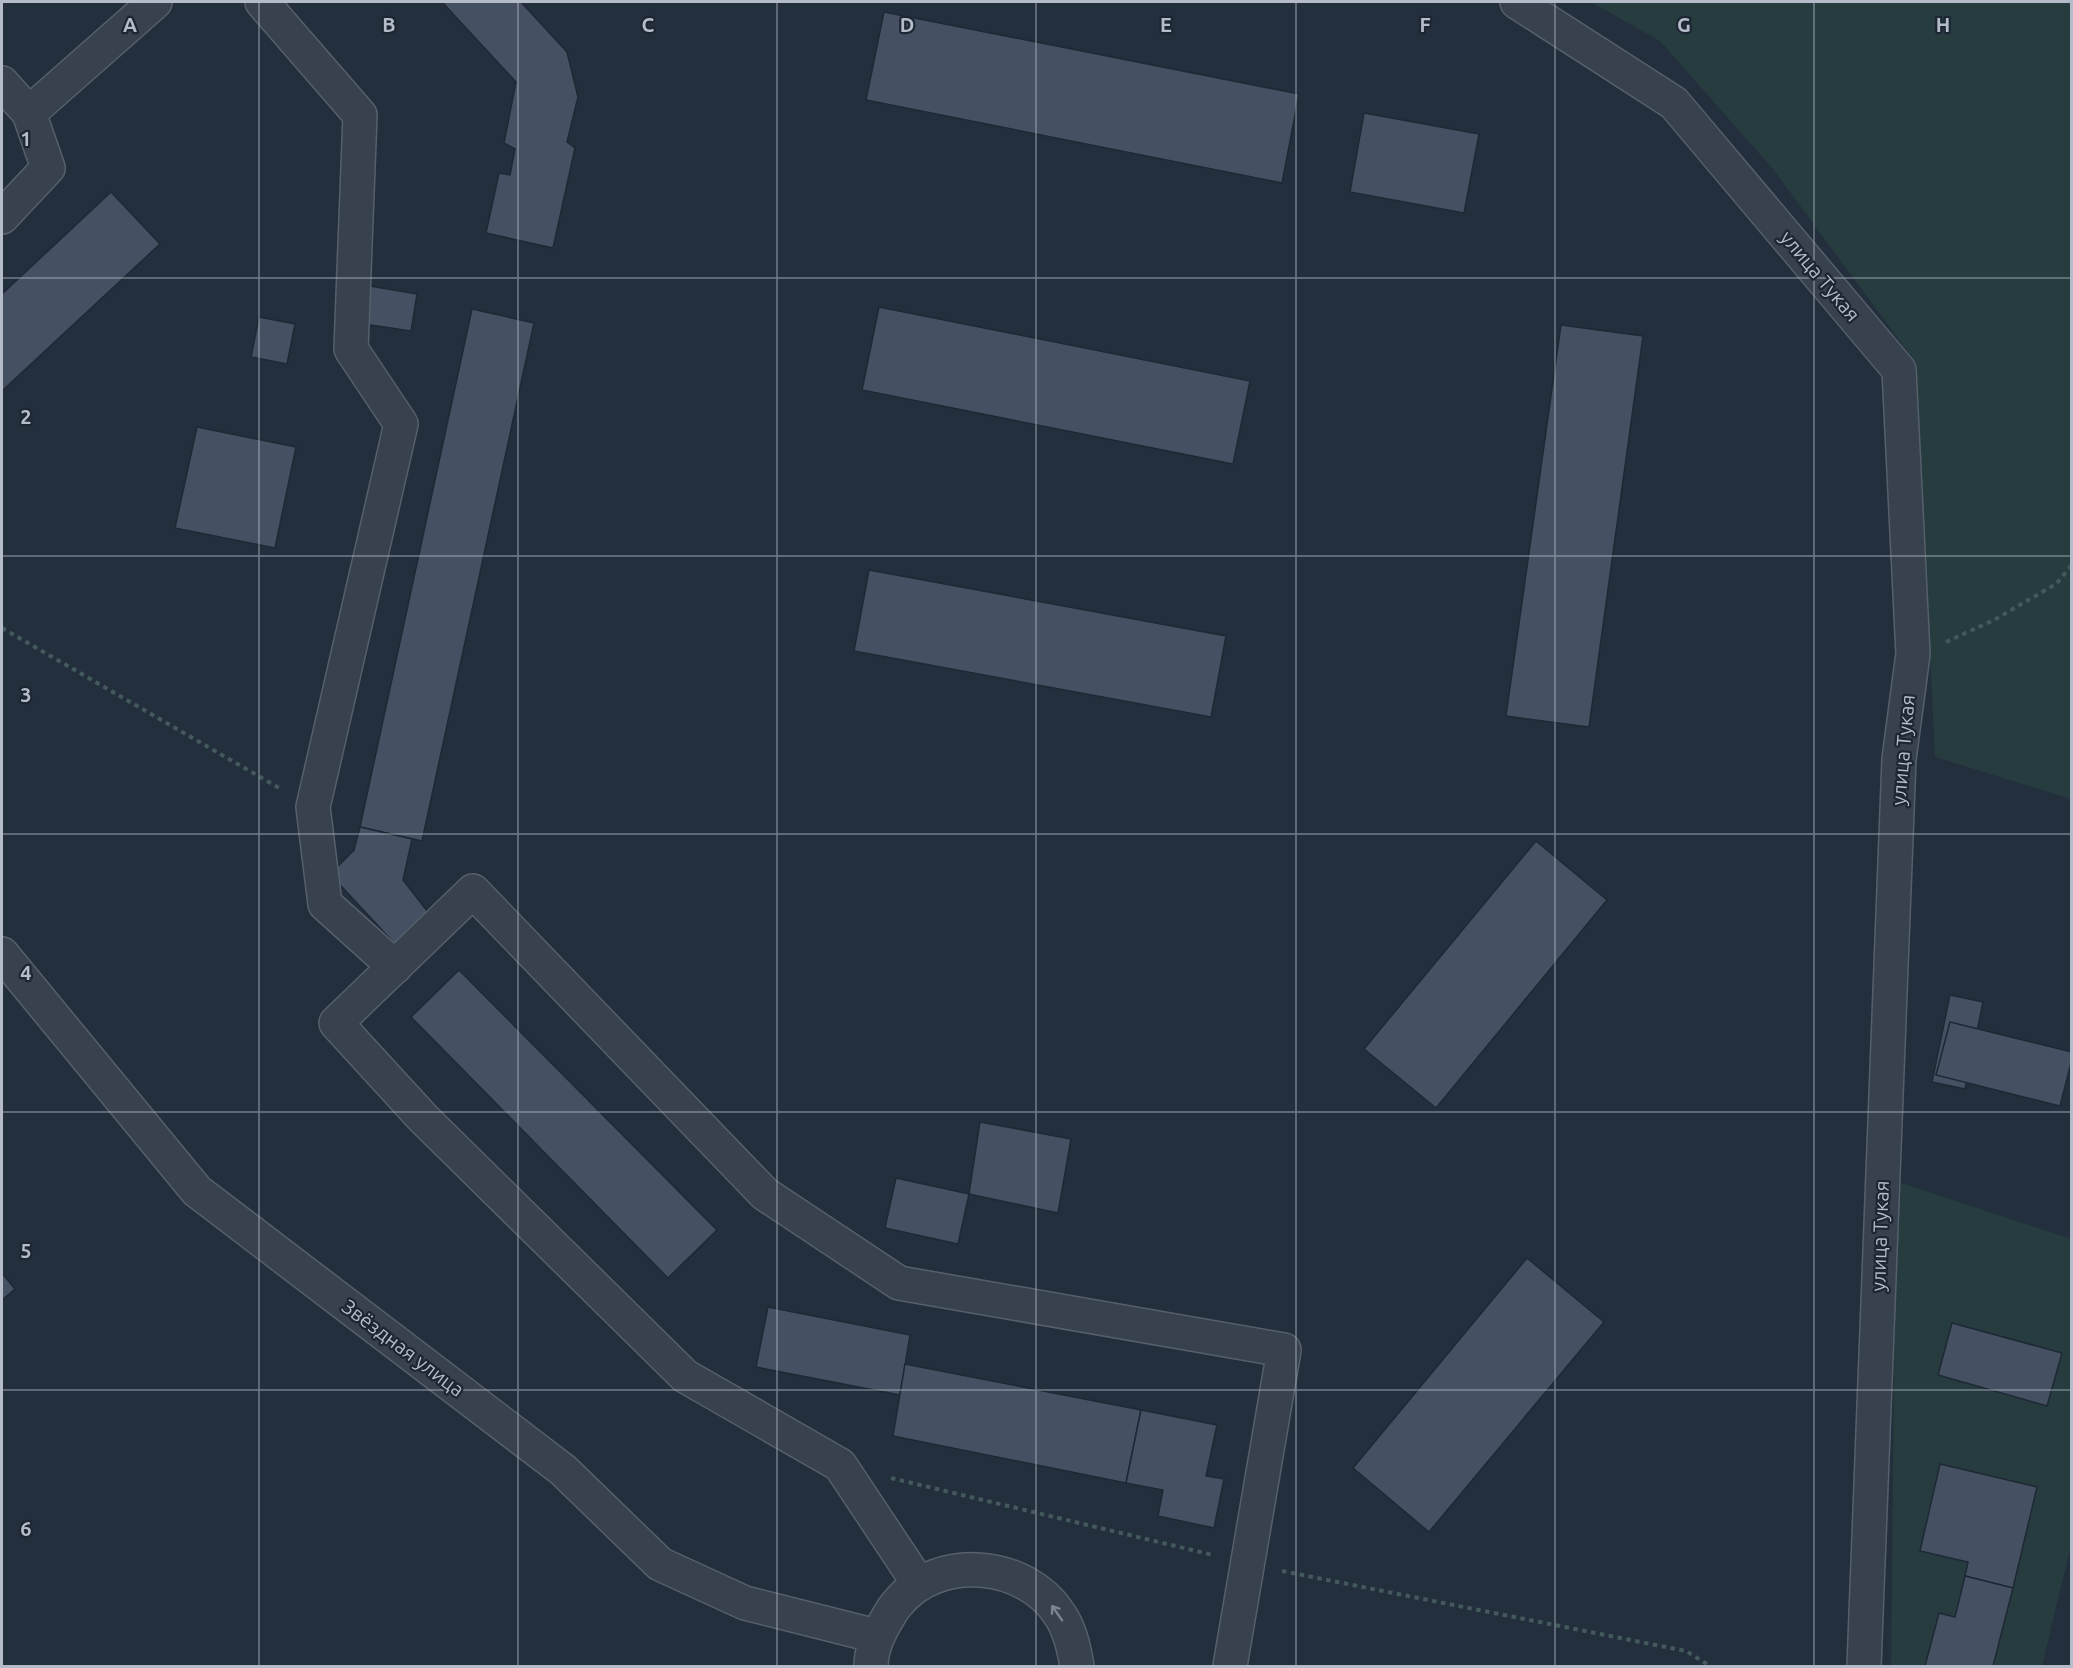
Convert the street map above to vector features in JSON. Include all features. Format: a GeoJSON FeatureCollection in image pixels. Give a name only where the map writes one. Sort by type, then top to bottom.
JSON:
{"type":"FeatureCollection","features":[{"type":"Feature","properties":{"kind":"street"},"geometry":{"type":"LineString","coordinates":[[29,112],[155,2]]}},
{"type":"Feature","properties":{"kind":"street"},"geometry":{"type":"LineString","coordinates":[[262,2],[360,115],[351,349],[401,424],[313,807],[325,904],[395,967]]}},
{"type":"Feature","properties":{"kind":"street","name":"улица Тукая"},"geometry":{"type":"LineString","coordinates":[[1517,2],[1674,103],[1899,370],[1913,654],[1899,759],[1864,1666]]}},
{"type":"Feature","properties":{"kind":"street"},"geometry":{"type":"LineString","coordinates":[[2,83],[29,112],[48,168],[2,217]]}},
{"type":"Feature","properties":{"kind":"street"},"geometry":{"type":"LineString","coordinates":[[919,1584],[840,1466],[685,1376],[423,1118],[336,1023],[473,891],[765,1194],[899,1283],[1284,1350],[1230,1666]]}},
{"type":"Feature","properties":{"kind":"street","name":"Звёздная улица"},"geometry":{"type":"LineString","coordinates":[[2,954],[197,1191],[563,1470],[660,1564],[745,1603],[874,1651],[897,1603],[919,1584],[943,1573],[977,1569],[1004,1574],[1026,1583],[1045,1597],[1060,1614],[1072,1639],[1077,1666]]}},
{"type":"Feature","properties":{"kind":"path"},"geometry":{"type":"LineString","coordinates":[[1913,654],[1994,620],[2056,584],[2072,565]]}},
{"type":"Feature","properties":{"kind":"path"},"geometry":{"type":"LineString","coordinates":[[2,628],[313,807]]}},
{"type":"Feature","properties":{"kind":"green space"},"geometry":{"type":"Polygon","coordinates":[[[1591,2],[2071,2],[2071,799],[1935,757],[1916,363],[1773,169],[1660,41],[1591,2]]]}},
{"type":"Feature","properties":{"kind":"green space"},"geometry":{"type":"Polygon","coordinates":[[[1896,1181],[2071,1239],[2072,1541],[2042,1666],[1891,1666],[1896,1181]]]}},
{"type":"Feature","properties":{"kind":"building"},"geometry":{"type":"Polygon","coordinates":[[[442,2],[521,2],[567,52],[578,97],[567,142],[575,148],[553,248],[486,233],[499,173],[510,175],[515,149],[504,143],[516,82],[442,2]]]}},
{"type":"Feature","properties":{"kind":"building"},"geometry":{"type":"Polygon","coordinates":[[[884,12],[1299,94],[1282,183],[866,100],[884,12]]]}},
{"type":"Feature","properties":{"kind":"building"},"geometry":{"type":"Polygon","coordinates":[[[1364,113],[1479,134],[1464,213],[1350,192],[1364,113]]]}},
{"type":"Feature","properties":{"kind":"building"},"geometry":{"type":"Polygon","coordinates":[[[111,192],[160,244],[2,391],[2,294],[111,192]]]}},
{"type":"Feature","properties":{"kind":"building"},"geometry":{"type":"Polygon","coordinates":[[[370,286],[417,294],[411,331],[364,324],[370,286]]]}},
{"type":"Feature","properties":{"kind":"building"},"geometry":{"type":"Polygon","coordinates":[[[879,307],[1250,381],[1233,464],[862,390],[879,307]]]}},
{"type":"Feature","properties":{"kind":"building"},"geometry":{"type":"Polygon","coordinates":[[[472,309],[534,323],[422,841],[360,827],[472,309]]]}},
{"type":"Feature","properties":{"kind":"building"},"geometry":{"type":"Polygon","coordinates":[[[259,317],[295,324],[287,364],[251,357],[259,317]]]}},
{"type":"Feature","properties":{"kind":"building"},"geometry":{"type":"Polygon","coordinates":[[[1561,325],[1643,336],[1589,727],[1506,716],[1561,325]]]}},
{"type":"Feature","properties":{"kind":"building"},"geometry":{"type":"Polygon","coordinates":[[[197,427],[296,447],[275,548],[175,528],[197,427]]]}},
{"type":"Feature","properties":{"kind":"building"},"geometry":{"type":"Polygon","coordinates":[[[869,570],[1226,636],[1211,717],[854,651],[869,570]]]}},
{"type":"Feature","properties":{"kind":"building"},"geometry":{"type":"Polygon","coordinates":[[[360,827],[412,839],[403,880],[428,912],[395,944],[330,874],[354,850],[360,827]]]}},
{"type":"Feature","properties":{"kind":"building"},"geometry":{"type":"Polygon","coordinates":[[[1536,841],[1607,900],[1436,1108],[1364,1049],[1536,841]]]}},
{"type":"Feature","properties":{"kind":"building"},"geometry":{"type":"Polygon","coordinates":[[[459,970],[717,1230],[668,1278],[411,1017],[459,970]]]}},
{"type":"Feature","properties":{"kind":"building"},"geometry":{"type":"Polygon","coordinates":[[[1950,995],[1983,1002],[1965,1089],[1932,1082],[1950,995]]]}},
{"type":"Feature","properties":{"kind":"building"},"geometry":{"type":"Polygon","coordinates":[[[1950,1022],[2072,1052],[2060,1106],[1936,1075],[1950,1022]]]}},
{"type":"Feature","properties":{"kind":"building"},"geometry":{"type":"Polygon","coordinates":[[[980,1122],[1071,1139],[1058,1213],[969,1194],[980,1122]]]}},
{"type":"Feature","properties":{"kind":"building"},"geometry":{"type":"Polygon","coordinates":[[[896,1178],[969,1194],[958,1244],[885,1228],[896,1178]]]}},
{"type":"Feature","properties":{"kind":"building"},"geometry":{"type":"Polygon","coordinates":[[[1527,1258],[1604,1322],[1429,1532],[1353,1468],[1527,1258]]]}},
{"type":"Feature","properties":{"kind":"building"},"geometry":{"type":"Polygon","coordinates":[[[2,1273],[15,1289],[2,1300],[2,1273]]]}},
{"type":"Feature","properties":{"kind":"building"},"geometry":{"type":"Polygon","coordinates":[[[768,1307],[910,1335],[900,1395],[756,1367],[768,1307]]]}},
{"type":"Feature","properties":{"kind":"building"},"geometry":{"type":"Polygon","coordinates":[[[1952,1323],[2062,1353],[2047,1406],[1938,1375],[1952,1323]]]}},
{"type":"Feature","properties":{"kind":"building"},"geometry":{"type":"Polygon","coordinates":[[[905,1364],[1141,1410],[1126,1483],[893,1436],[905,1364]]]}},
{"type":"Feature","properties":{"kind":"building"},"geometry":{"type":"Polygon","coordinates":[[[1141,1410],[1217,1425],[1206,1476],[1224,1479],[1214,1528],[1158,1516],[1163,1490],[1126,1483],[1141,1410]]]}},
{"type":"Feature","properties":{"kind":"building"},"geometry":{"type":"Polygon","coordinates":[[[1940,1464],[2037,1487],[2013,1588],[1965,1576],[1968,1562],[1920,1551],[1940,1464]]]}},
{"type":"Feature","properties":{"kind":"building"},"geometry":{"type":"Polygon","coordinates":[[[1965,1576],[2013,1588],[1993,1666],[1925,1666],[1939,1613],[1955,1617],[1965,1576]]]}}]}
